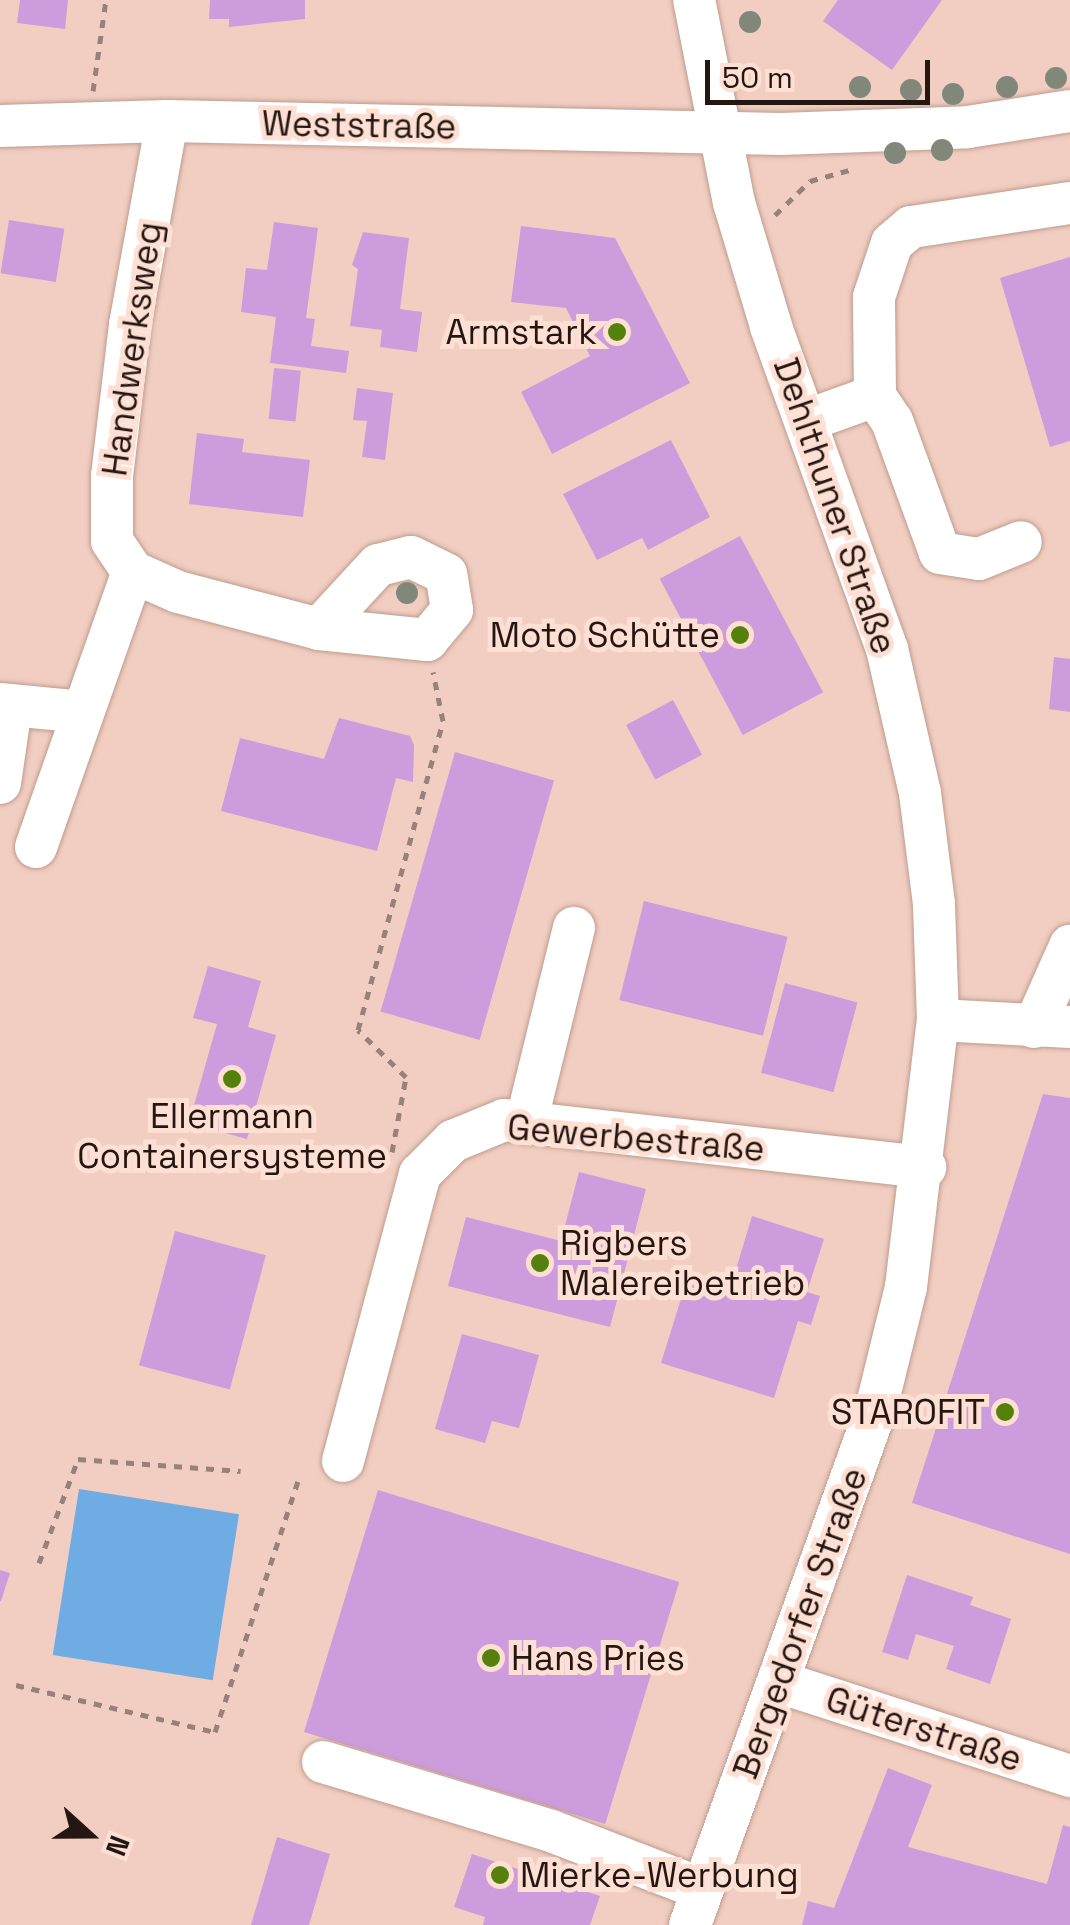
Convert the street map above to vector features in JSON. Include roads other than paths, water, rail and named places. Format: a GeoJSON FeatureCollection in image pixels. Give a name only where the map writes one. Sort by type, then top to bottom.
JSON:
{"type":"FeatureCollection","features":[{"type":"Feature","properties":{"kind":"street","name":"Dehlthuner Straße"},"geometry":{"type":"LineString","coordinates":[[694,0],[717,132],[771,326],[808,420],[887,649],[920,793],[934,904],[938,1020]]}},
{"type":"Feature","properties":{"kind":"street","name":"Weststraße"},"geometry":{"type":"LineString","coordinates":[[0,126],[167,121],[717,132],[968,127],[1070,111]]}},
{"type":"Feature","properties":{"kind":"street","name":"Handwerksweg"},"geometry":{"type":"LineString","coordinates":[[134,572],[112,541],[112,476],[130,326],[167,121]]}},
{"type":"Feature","properties":{"kind":"street"},"geometry":{"type":"LineString","coordinates":[[1021,542],[979,559],[940,553],[892,421],[874,396],[874,297],[892,243],[911,228],[1070,203]]}},
{"type":"Feature","properties":{"kind":"street"},"geometry":{"type":"LineString","coordinates":[[808,420],[874,396]]}},
{"type":"Feature","properties":{"kind":"street"},"geometry":{"type":"LineString","coordinates":[[15,812],[83,712],[134,572],[178,592],[318,630],[426,640],[452,610],[446,574],[411,557],[378,565],[318,630]]}},
{"type":"Feature","properties":{"kind":"street"},"geometry":{"type":"LineString","coordinates":[[15,812],[6,706],[83,712]]}},
{"type":"Feature","properties":{"kind":"street"},"geometry":{"type":"LineString","coordinates":[[526,1123],[574,928]]}},
{"type":"Feature","properties":{"kind":"street"},"geometry":{"type":"LineString","coordinates":[[938,1020],[1052,1027],[1070,946]]}},
{"type":"Feature","properties":{"kind":"street","name":"Bergedorfer Straße"},"geometry":{"type":"LineString","coordinates":[[696,1907],[876,1408],[906,1287],[925,1166],[938,1020]]}},
{"type":"Feature","properties":{"kind":"street","name":"Gewerbestraße"},"geometry":{"type":"LineString","coordinates":[[343,1461],[420,1174],[453,1141],[504,1120],[925,1166]]}},
{"type":"Feature","properties":{"kind":"street","name":"Güterstraße"},"geometry":{"type":"LineString","coordinates":[[779,1682],[1070,1776]]}},
{"type":"Feature","properties":{"kind":"street"},"geometry":{"type":"LineString","coordinates":[[323,1762],[551,1831],[696,1907]]}},
{"type":"Feature","properties":{"kind":"water"},"geometry":{"type":"Polygon","coordinates":[[[79,1489],[239,1514],[213,1680],[53,1655],[79,1489]]]}},
{"type":"Feature","properties":{"kind":"place","name":"Armstark"},"geometry":{"type":"Point","coordinates":[617,332]}},
{"type":"Feature","properties":{"kind":"place","name":"Moto Schütte"},"geometry":{"type":"Point","coordinates":[740,635]}},
{"type":"Feature","properties":{"kind":"place","name":"Ellermann Containersysteme"},"geometry":{"type":"Point","coordinates":[232,1079]}},
{"type":"Feature","properties":{"kind":"place","name":"Rigbers Malereibetrieb"},"geometry":{"type":"Point","coordinates":[540,1263]}},
{"type":"Feature","properties":{"kind":"place","name":"STAROFIT"},"geometry":{"type":"Point","coordinates":[1005,1412]}},
{"type":"Feature","properties":{"kind":"place","name":"Hans Pries"},"geometry":{"type":"Point","coordinates":[491,1658]}},
{"type":"Feature","properties":{"kind":"place","name":"Mierke-Werbung"},"geometry":{"type":"Point","coordinates":[500,1875]}}]}
